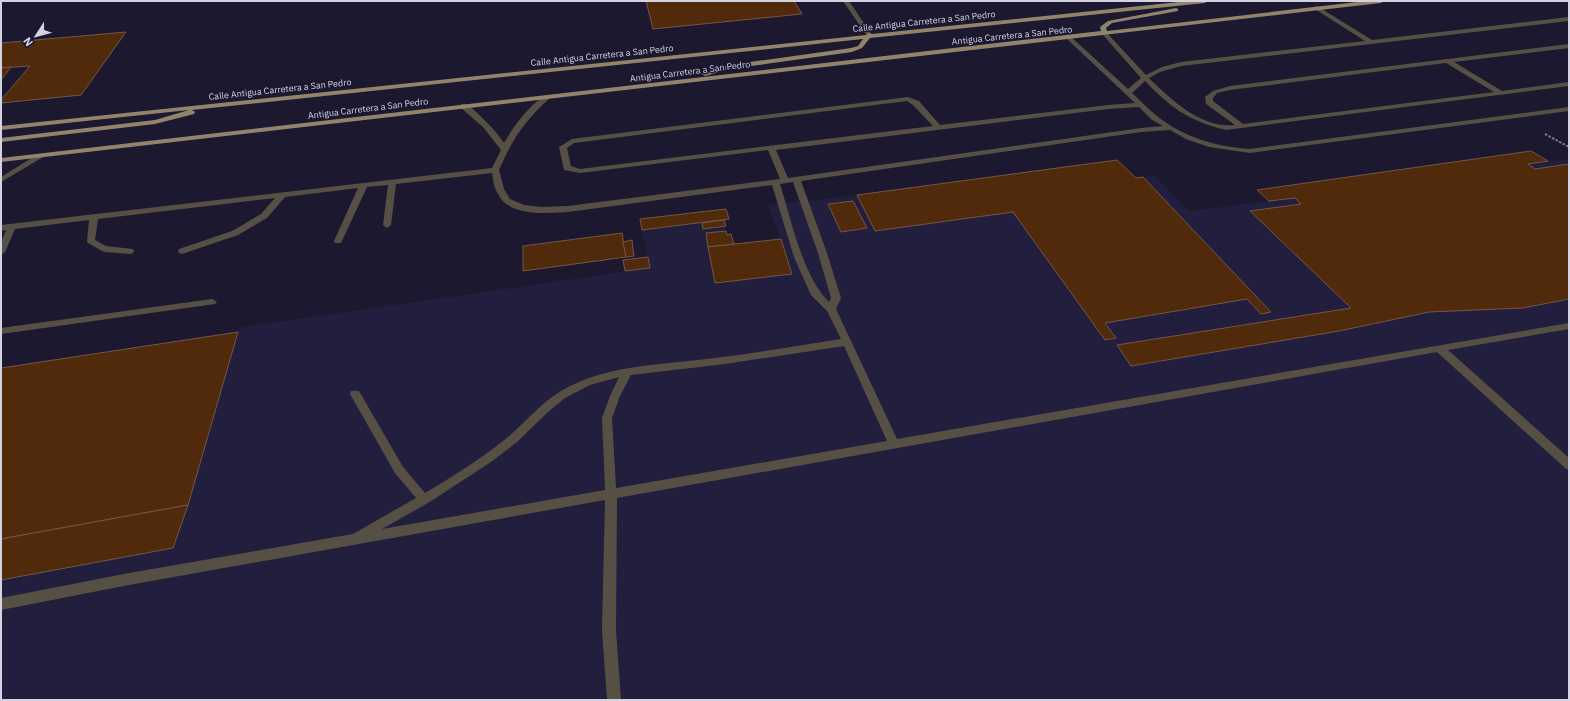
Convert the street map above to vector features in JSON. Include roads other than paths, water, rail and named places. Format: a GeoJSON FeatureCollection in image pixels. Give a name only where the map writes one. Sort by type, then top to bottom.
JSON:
{"type":"FeatureCollection","features":[{"type":"Feature","properties":{"kind":"main road","name":"Calle Antigua Carretera a San Pedro"},"geometry":{"type":"LineString","coordinates":[[1,128],[1206,1]]}},
{"type":"Feature","properties":{"kind":"main road"},"geometry":{"type":"LineString","coordinates":[[1105,34],[1103,27],[1110,22],[1179,9],[1206,1]]}},
{"type":"Feature","properties":{"kind":"main road","name":"Antigua Carretera a San Pedro"},"geometry":{"type":"LineString","coordinates":[[1,160],[1381,1]]}},
{"type":"Feature","properties":{"kind":"main road"},"geometry":{"type":"LineString","coordinates":[[684,81],[729,67],[852,50],[860,47],[869,36]]}},
{"type":"Feature","properties":{"kind":"main road"},"geometry":{"type":"LineString","coordinates":[[1,140],[155,122],[220,104]]}},
{"type":"Feature","properties":{"kind":"street"},"geometry":{"type":"LineString","coordinates":[[846,1],[869,36]]}},
{"type":"Feature","properties":{"kind":"street"},"geometry":{"type":"LineString","coordinates":[[1317,8],[1371,42]]}},
{"type":"Feature","properties":{"kind":"street"},"geometry":{"type":"LineString","coordinates":[[1127,93],[1145,76],[1160,69],[1181,64],[1569,19]]}},
{"type":"Feature","properties":{"kind":"street"},"geometry":{"type":"LineString","coordinates":[[1105,34],[1145,76],[1184,113],[1201,122],[1226,128],[1501,94],[1569,84]]}},
{"type":"Feature","properties":{"kind":"street"},"geometry":{"type":"LineString","coordinates":[[1068,37],[1139,105],[1170,128],[1202,144],[1216,148],[1250,151],[1569,108]]}},
{"type":"Feature","properties":{"kind":"street"},"geometry":{"type":"LineString","coordinates":[[1242,126],[1213,106],[1209,102],[1209,97],[1215,92],[1230,88],[1569,46]]}},
{"type":"Feature","properties":{"kind":"street"},"geometry":{"type":"LineString","coordinates":[[1447,61],[1501,94]]}},
{"type":"Feature","properties":{"kind":"street"},"geometry":{"type":"LineString","coordinates":[[548,97],[529,112],[514,130],[495,170],[502,196],[513,204],[524,208],[546,210],[568,209],[785,181],[1141,130],[1170,128]]}},
{"type":"Feature","properties":{"kind":"street"},"geometry":{"type":"LineString","coordinates":[[938,128],[916,103],[908,99],[572,141],[563,147],[566,168],[580,171],[1139,105]]}},
{"type":"Feature","properties":{"kind":"street"},"geometry":{"type":"LineString","coordinates":[[464,106],[494,133],[504,149]]}},
{"type":"Feature","properties":{"kind":"street"},"geometry":{"type":"LineString","coordinates":[[771,148],[785,181]]}},
{"type":"Feature","properties":{"kind":"street"},"geometry":{"type":"LineString","coordinates":[[1,180],[41,156]]}},
{"type":"Feature","properties":{"kind":"street"},"geometry":{"type":"LineString","coordinates":[[1,228],[495,170]]}},
{"type":"Feature","properties":{"kind":"street"},"geometry":{"type":"LineString","coordinates":[[796,179],[830,274],[836,298],[831,309]]}},
{"type":"Feature","properties":{"kind":"street"},"geometry":{"type":"LineString","coordinates":[[387,225],[392,182]]}},
{"type":"Feature","properties":{"kind":"street"},"geometry":{"type":"LineString","coordinates":[[775,182],[798,257],[816,295],[831,309],[894,444]]}},
{"type":"Feature","properties":{"kind":"street"},"geometry":{"type":"LineString","coordinates":[[338,241],[364,185]]}},
{"type":"Feature","properties":{"kind":"street"},"geometry":{"type":"LineString","coordinates":[[182,251],[234,233],[264,216],[282,195]]}},
{"type":"Feature","properties":{"kind":"street"},"geometry":{"type":"LineString","coordinates":[[94,217],[91,241],[104,249],[130,252]]}},
{"type":"Feature","properties":{"kind":"street"},"geometry":{"type":"LineString","coordinates":[[1,252],[12,227]]}},
{"type":"Feature","properties":{"kind":"street"},"geometry":{"type":"LineString","coordinates":[[1,331],[212,302]]}},
{"type":"Feature","properties":{"kind":"street"},"geometry":{"type":"LineString","coordinates":[[1,604],[136,577],[1569,326]]}},
{"type":"Feature","properties":{"kind":"street"},"geometry":{"type":"LineString","coordinates":[[351,540],[424,500],[473,469],[506,445],[554,399],[572,389],[600,378],[627,372],[758,356],[847,342]]}},
{"type":"Feature","properties":{"kind":"street"},"geometry":{"type":"LineString","coordinates":[[1439,348],[1569,465]]}},
{"type":"Feature","properties":{"kind":"street"},"geometry":{"type":"LineString","coordinates":[[614,700],[609,630],[611,494],[607,418],[615,396],[627,372]]}},
{"type":"Feature","properties":{"kind":"street"},"geometry":{"type":"LineString","coordinates":[[355,394],[399,470],[424,500]]}}]}
